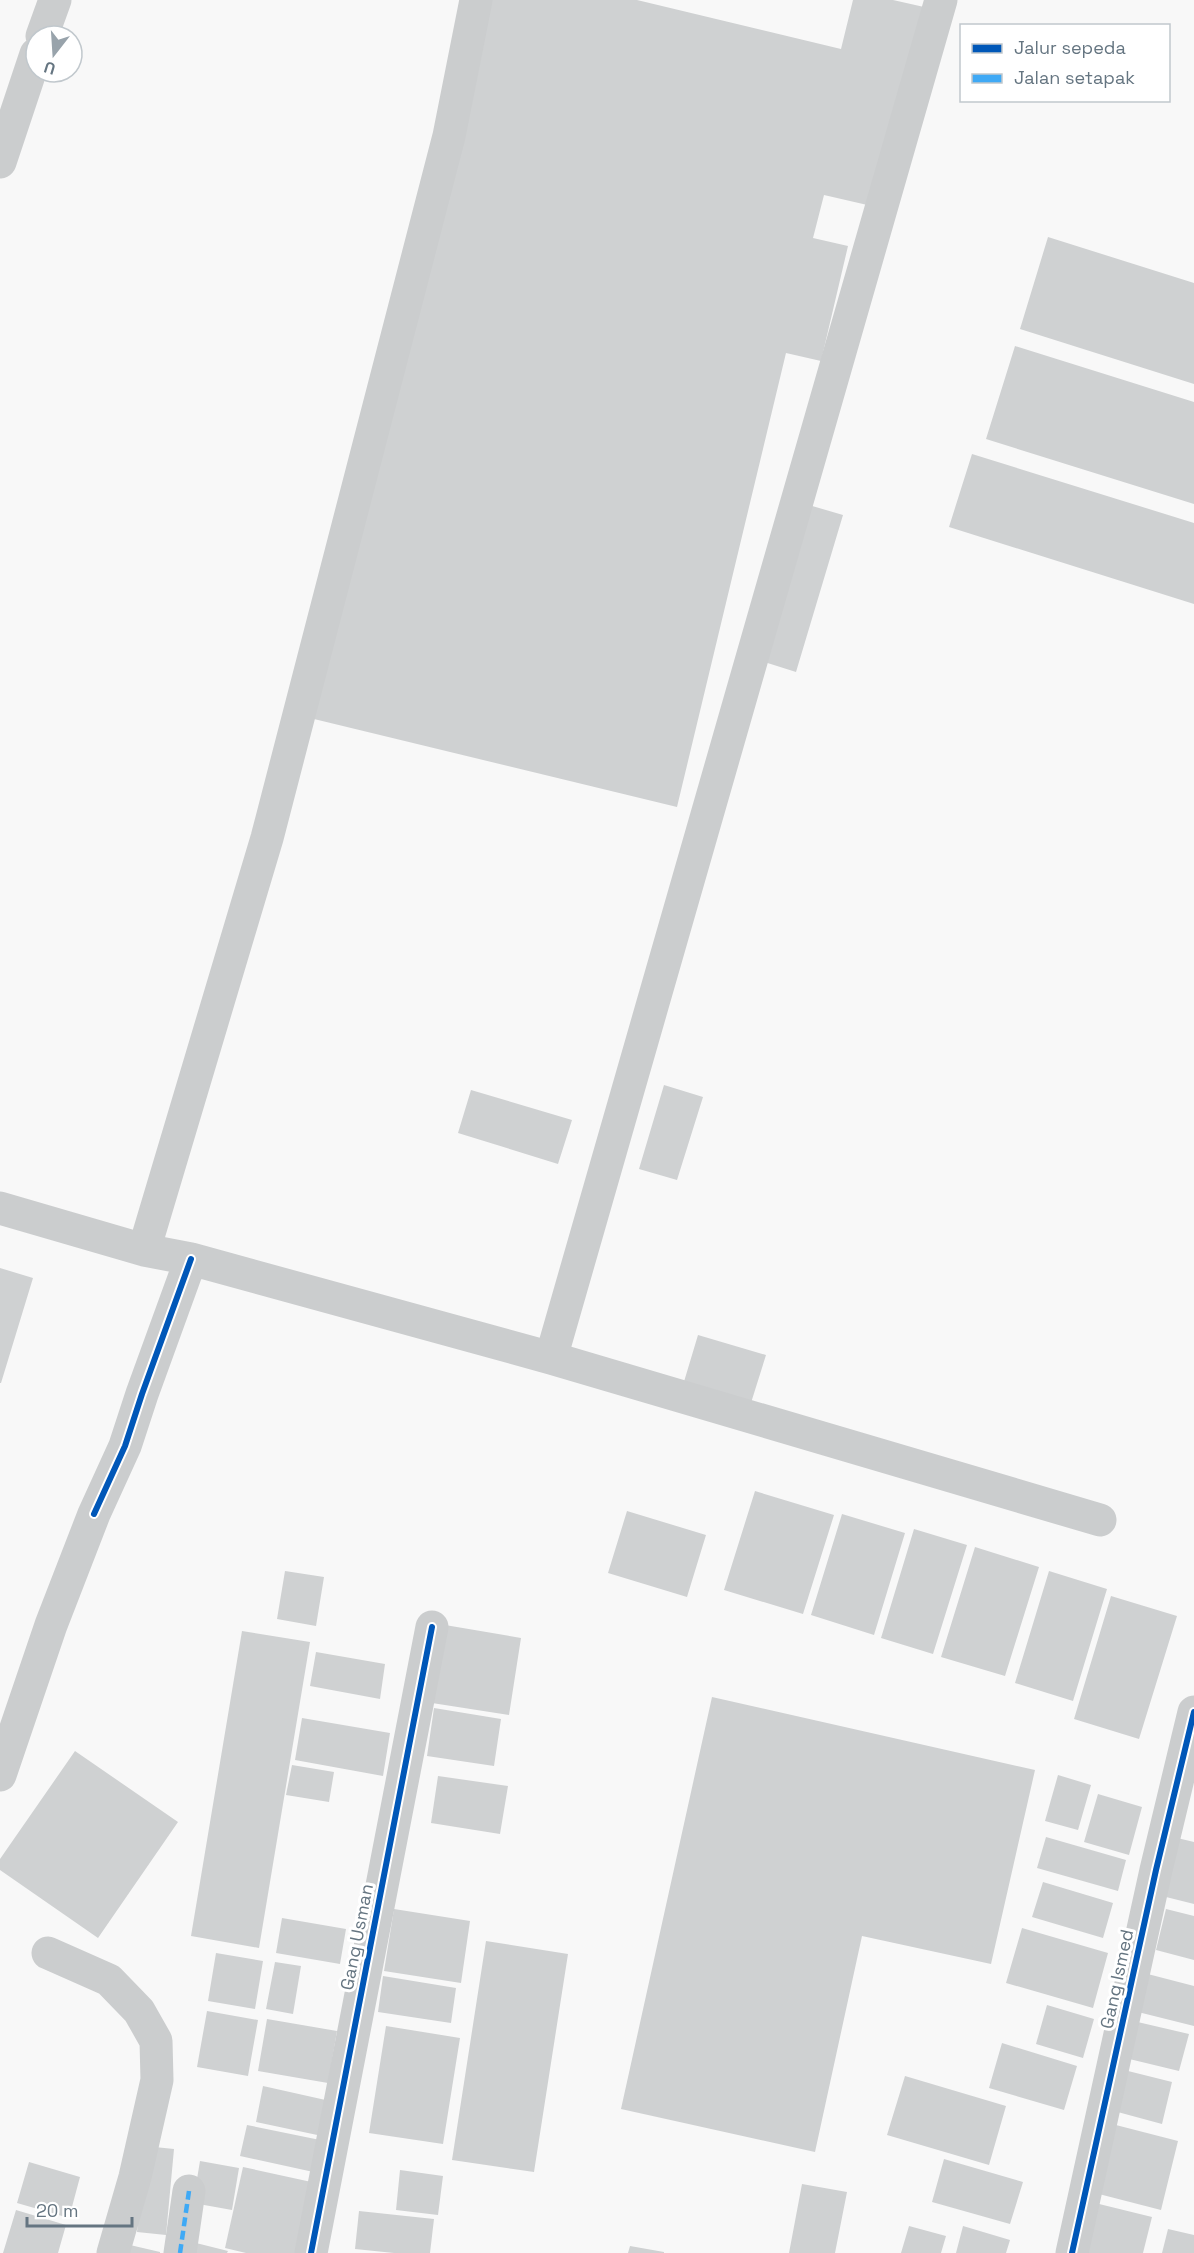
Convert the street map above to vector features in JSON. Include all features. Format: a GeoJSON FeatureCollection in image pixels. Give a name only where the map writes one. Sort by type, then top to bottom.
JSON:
{"type":"FeatureCollection","features":[{"type":"Feature","properties":{"kind":"street"},"geometry":{"type":"LineString","coordinates":[[46,24],[55,0]]}},
{"type":"Feature","properties":{"kind":"street"},"geometry":{"type":"LineString","coordinates":[[144,1250],[267,838],[449,136],[476,0]]}},
{"type":"Feature","properties":{"kind":"street"},"geometry":{"type":"LineString","coordinates":[[551,1358],[941,0]]}},
{"type":"Feature","properties":{"kind":"street"},"geometry":{"type":"LineString","coordinates":[[0,162],[26,84]]}},
{"type":"Feature","properties":{"kind":"street"},"geometry":{"type":"LineString","coordinates":[[0,1208],[144,1250],[191,1259],[551,1358],[1100,1520]]}},
{"type":"Feature","properties":{"kind":"street"},"geometry":{"type":"LineString","coordinates":[[0,1775],[51,1625],[94,1514],[125,1446],[191,1259]]}},
{"type":"Feature","properties":{"kind":"street","name":"Gang Usman"},"geometry":{"type":"LineString","coordinates":[[310,2253],[432,1627]]}},
{"type":"Feature","properties":{"kind":"street","name":"Gang Ismed"},"geometry":{"type":"LineString","coordinates":[[1072,2253],[1156,1870],[1194,1712]]}},
{"type":"Feature","properties":{"kind":"street"},"geometry":{"type":"LineString","coordinates":[[48,1953],[109,1980],[139,2011],[156,2041],[157,2080],[135,2177],[113,2253]]}},
{"type":"Feature","properties":{"kind":"street"},"geometry":{"type":"LineString","coordinates":[[180,2253],[189,2191]]}},
{"type":"Feature","properties":{"kind":"building"},"geometry":{"type":"Polygon","coordinates":[[[487,0],[637,0],[841,49],[853,0],[893,0],[924,7],[876,207],[824,195],[813,238],[848,246],[821,361],[786,353],[677,807],[314,719],[487,0]]]}},
{"type":"Feature","properties":{"kind":"building"},"geometry":{"type":"Polygon","coordinates":[[[1048,237],[1194,283],[1194,384],[1020,329],[1048,237]]]}},
{"type":"Feature","properties":{"kind":"building"},"geometry":{"type":"Polygon","coordinates":[[[1015,346],[1194,402],[1194,504],[986,439],[1015,346]]]}},
{"type":"Feature","properties":{"kind":"building"},"geometry":{"type":"Polygon","coordinates":[[[972,454],[1194,523],[1194,604],[949,527],[972,454]]]}},
{"type":"Feature","properties":{"kind":"building"},"geometry":{"type":"Polygon","coordinates":[[[802,503],[843,515],[796,672],[755,659],[802,503]]]}},
{"type":"Feature","properties":{"kind":"building"},"geometry":{"type":"Polygon","coordinates":[[[664,1085],[703,1097],[677,1180],[639,1169],[664,1085]]]}},
{"type":"Feature","properties":{"kind":"building"},"geometry":{"type":"Polygon","coordinates":[[[471,1090],[572,1120],[558,1164],[458,1133],[471,1090]]]}},
{"type":"Feature","properties":{"kind":"building"},"geometry":{"type":"Polygon","coordinates":[[[0,1268],[33,1278],[1,1383],[0,1383],[0,1268]]]}},
{"type":"Feature","properties":{"kind":"building"},"geometry":{"type":"Polygon","coordinates":[[[698,1335],[766,1355],[750,1406],[683,1385],[698,1335]]]}},
{"type":"Feature","properties":{"kind":"building"},"geometry":{"type":"Polygon","coordinates":[[[755,1491],[834,1515],[803,1614],[724,1590],[755,1491]]]}},
{"type":"Feature","properties":{"kind":"building"},"geometry":{"type":"Polygon","coordinates":[[[627,1511],[706,1535],[687,1597],[608,1573],[627,1511]]]}},
{"type":"Feature","properties":{"kind":"building"},"geometry":{"type":"Polygon","coordinates":[[[842,1514],[905,1533],[874,1635],[811,1615],[842,1514]]]}},
{"type":"Feature","properties":{"kind":"building"},"geometry":{"type":"Polygon","coordinates":[[[914,1529],[967,1545],[933,1654],[881,1638],[914,1529]]]}},
{"type":"Feature","properties":{"kind":"building"},"geometry":{"type":"Polygon","coordinates":[[[975,1547],[1039,1567],[1005,1676],[941,1657],[975,1547]]]}},
{"type":"Feature","properties":{"kind":"building"},"geometry":{"type":"Polygon","coordinates":[[[285,1571],[324,1577],[316,1626],[277,1619],[285,1571]]]}},
{"type":"Feature","properties":{"kind":"building"},"geometry":{"type":"Polygon","coordinates":[[[1049,1571],[1107,1589],[1073,1701],[1015,1683],[1049,1571]]]}},
{"type":"Feature","properties":{"kind":"building"},"geometry":{"type":"Polygon","coordinates":[[[1111,1596],[1177,1616],[1139,1739],[1074,1719],[1111,1596]]]}},
{"type":"Feature","properties":{"kind":"building"},"geometry":{"type":"Polygon","coordinates":[[[445,1625],[521,1638],[509,1715],[432,1703],[445,1625]]]}},
{"type":"Feature","properties":{"kind":"building"},"geometry":{"type":"Polygon","coordinates":[[[242,1631],[310,1642],[259,1948],[191,1936],[242,1631]]]}},
{"type":"Feature","properties":{"kind":"building"},"geometry":{"type":"Polygon","coordinates":[[[316,1652],[385,1664],[380,1699],[310,1686],[316,1652]]]}},
{"type":"Feature","properties":{"kind":"building"},"geometry":{"type":"Polygon","coordinates":[[[712,1697],[1035,1770],[991,1964],[862,1936],[815,2152],[621,2109],[712,1697]]]}},
{"type":"Feature","properties":{"kind":"building"},"geometry":{"type":"Polygon","coordinates":[[[434,1708],[501,1719],[494,1766],[427,1756],[434,1708]]]}},
{"type":"Feature","properties":{"kind":"building"},"geometry":{"type":"Polygon","coordinates":[[[302,1718],[390,1733],[383,1776],[295,1760],[302,1718]]]}},
{"type":"Feature","properties":{"kind":"building"},"geometry":{"type":"Polygon","coordinates":[[[75,1751],[178,1822],[98,1938],[0,1870],[0,1859],[75,1751]]]}},
{"type":"Feature","properties":{"kind":"building"},"geometry":{"type":"Polygon","coordinates":[[[292,1765],[334,1772],[329,1802],[286,1795],[292,1765]]]}},
{"type":"Feature","properties":{"kind":"building"},"geometry":{"type":"Polygon","coordinates":[[[1058,1775],[1091,1785],[1078,1830],[1045,1821],[1058,1775]]]}},
{"type":"Feature","properties":{"kind":"building"},"geometry":{"type":"Polygon","coordinates":[[[438,1776],[508,1786],[500,1834],[431,1823],[438,1776]]]}},
{"type":"Feature","properties":{"kind":"building"},"geometry":{"type":"Polygon","coordinates":[[[1098,1794],[1142,1807],[1129,1855],[1084,1842],[1098,1794]]]}},
{"type":"Feature","properties":{"kind":"building"},"geometry":{"type":"Polygon","coordinates":[[[1169,1836],[1194,1842],[1194,1904],[1154,1894],[1169,1836]]]}},
{"type":"Feature","properties":{"kind":"building"},"geometry":{"type":"Polygon","coordinates":[[[1046,1837],[1126,1860],[1118,1891],[1037,1868],[1046,1837]]]}},
{"type":"Feature","properties":{"kind":"building"},"geometry":{"type":"Polygon","coordinates":[[[1043,1882],[1113,1903],[1103,1938],[1032,1917],[1043,1882]]]}},
{"type":"Feature","properties":{"kind":"building"},"geometry":{"type":"Polygon","coordinates":[[[394,1909],[470,1921],[461,1983],[384,1971],[394,1909]]]}},
{"type":"Feature","properties":{"kind":"building"},"geometry":{"type":"Polygon","coordinates":[[[1166,1909],[1194,1916],[1194,1960],[1156,1950],[1166,1909]]]}},
{"type":"Feature","properties":{"kind":"building"},"geometry":{"type":"Polygon","coordinates":[[[282,1918],[346,1929],[340,1964],[276,1953],[282,1918]]]}},
{"type":"Feature","properties":{"kind":"building"},"geometry":{"type":"Polygon","coordinates":[[[1022,1928],[1108,1953],[1093,2008],[1006,1983],[1022,1928]]]}},
{"type":"Feature","properties":{"kind":"building"},"geometry":{"type":"Polygon","coordinates":[[[486,1941],[568,1954],[534,2172],[452,2160],[486,1941]]]}},
{"type":"Feature","properties":{"kind":"building"},"geometry":{"type":"Polygon","coordinates":[[[216,1953],[263,1961],[255,2009],[208,2001],[216,1953]]]}},
{"type":"Feature","properties":{"kind":"building"},"geometry":{"type":"Polygon","coordinates":[[[275,1962],[301,1966],[293,2014],[266,2009],[275,1962]]]}},
{"type":"Feature","properties":{"kind":"building"},"geometry":{"type":"Polygon","coordinates":[[[1140,1972],[1194,1986],[1194,2026],[1130,2010],[1140,1972]]]}},
{"type":"Feature","properties":{"kind":"building"},"geometry":{"type":"Polygon","coordinates":[[[383,1976],[456,1988],[451,2023],[378,2012],[383,1976]]]}},
{"type":"Feature","properties":{"kind":"building"},"geometry":{"type":"Polygon","coordinates":[[[1047,2005],[1094,2019],[1083,2058],[1036,2044],[1047,2005]]]}},
{"type":"Feature","properties":{"kind":"building"},"geometry":{"type":"Polygon","coordinates":[[[207,2011],[258,2020],[248,2076],[197,2067],[207,2011]]]}},
{"type":"Feature","properties":{"kind":"building"},"geometry":{"type":"Polygon","coordinates":[[[267,2019],[337,2031],[328,2083],[258,2071],[267,2019]]]}},
{"type":"Feature","properties":{"kind":"building"},"geometry":{"type":"Polygon","coordinates":[[[1129,2020],[1189,2034],[1179,2071],[1121,2057],[1129,2020]]]}},
{"type":"Feature","properties":{"kind":"building"},"geometry":{"type":"Polygon","coordinates":[[[386,2026],[460,2038],[443,2144],[369,2133],[386,2026]]]}},
{"type":"Feature","properties":{"kind":"building"},"geometry":{"type":"Polygon","coordinates":[[[1002,2043],[1077,2066],[1064,2110],[989,2088],[1002,2043]]]}},
{"type":"Feature","properties":{"kind":"building"},"geometry":{"type":"Polygon","coordinates":[[[1124,2070],[1172,2082],[1162,2124],[1114,2111],[1124,2070]]]}},
{"type":"Feature","properties":{"kind":"building"},"geometry":{"type":"Polygon","coordinates":[[[905,2076],[1006,2106],[989,2165],[887,2135],[905,2076]]]}},
{"type":"Feature","properties":{"kind":"building"},"geometry":{"type":"Polygon","coordinates":[[[263,2086],[330,2101],[322,2136],[256,2122],[263,2086]]]}},
{"type":"Feature","properties":{"kind":"building"},"geometry":{"type":"Polygon","coordinates":[[[1112,2124],[1178,2141],[1161,2210],[1095,2193],[1112,2124]]]}},
{"type":"Feature","properties":{"kind":"building"},"geometry":{"type":"Polygon","coordinates":[[[247,2125],[325,2141],[318,2173],[240,2156],[247,2125]]]}},
{"type":"Feature","properties":{"kind":"building"},"geometry":{"type":"Polygon","coordinates":[[[145,2146],[174,2149],[166,2235],[137,2232],[145,2146]]]}},
{"type":"Feature","properties":{"kind":"building"},"geometry":{"type":"Polygon","coordinates":[[[944,2159],[1023,2182],[1010,2224],[932,2202],[944,2159]]]}},
{"type":"Feature","properties":{"kind":"building"},"geometry":{"type":"Polygon","coordinates":[[[200,2161],[239,2168],[232,2210],[193,2203],[200,2161]]]}},
{"type":"Feature","properties":{"kind":"building"},"geometry":{"type":"Polygon","coordinates":[[[29,2162],[80,2177],[69,2218],[17,2203],[29,2162]]]}},
{"type":"Feature","properties":{"kind":"building"},"geometry":{"type":"Polygon","coordinates":[[[243,2167],[316,2183],[301,2253],[246,2253],[225,2248],[243,2167]]]}},
{"type":"Feature","properties":{"kind":"building"},"geometry":{"type":"Polygon","coordinates":[[[400,2170],[443,2176],[438,2215],[396,2210],[400,2170]]]}},
{"type":"Feature","properties":{"kind":"building"},"geometry":{"type":"Polygon","coordinates":[[[802,2184],[847,2192],[835,2253],[789,2253],[802,2184]]]}},
{"type":"Feature","properties":{"kind":"building"},"geometry":{"type":"Polygon","coordinates":[[[1091,2202],[1152,2217],[1143,2253],[1079,2253],[1091,2202]]]}},
{"type":"Feature","properties":{"kind":"building"},"geometry":{"type":"Polygon","coordinates":[[[16,2210],[66,2225],[58,2253],[3,2253],[16,2210]]]}},
{"type":"Feature","properties":{"kind":"building"},"geometry":{"type":"Polygon","coordinates":[[[359,2211],[434,2219],[430,2253],[394,2253],[355,2249],[359,2211]]]}},
{"type":"Feature","properties":{"kind":"building"},"geometry":{"type":"Polygon","coordinates":[[[909,2226],[946,2236],[941,2253],[901,2253],[909,2226]]]}},
{"type":"Feature","properties":{"kind":"building"},"geometry":{"type":"Polygon","coordinates":[[[963,2226],[1010,2240],[1006,2253],[956,2253],[963,2226]]]}},
{"type":"Feature","properties":{"kind":"building"},"geometry":{"type":"Polygon","coordinates":[[[1168,2229],[1194,2235],[1194,2253],[1162,2253],[1168,2229]]]}},
{"type":"Feature","properties":{"kind":"building"},"geometry":{"type":"Polygon","coordinates":[[[192,2242],[228,2251],[227,2253],[189,2253],[192,2242]]]}},
{"type":"Feature","properties":{"kind":"building"},"geometry":{"type":"Polygon","coordinates":[[[130,2245],[160,2252],[160,2253],[128,2253],[130,2245]]]}},
{"type":"Feature","properties":{"kind":"building"},"geometry":{"type":"Polygon","coordinates":[[[630,2246],[664,2252],[664,2253],[628,2253],[630,2246]]]}},
{"type":"Feature","properties":{"kind":"marked path"},"geometry":{"type":"LineString","coordinates":[[180,2253],[189,2191]]}},
{"type":"Feature","properties":{"kind":"cycle path"},"geometry":{"type":"LineString","coordinates":[[94,1514],[125,1446],[191,1259]]}},
{"type":"Feature","properties":{"kind":"cycle path"},"geometry":{"type":"LineString","coordinates":[[311,2253],[432,1627]]}},
{"type":"Feature","properties":{"kind":"cycle path"},"geometry":{"type":"LineString","coordinates":[[1072,2253],[1156,1870],[1194,1712]]}}]}
